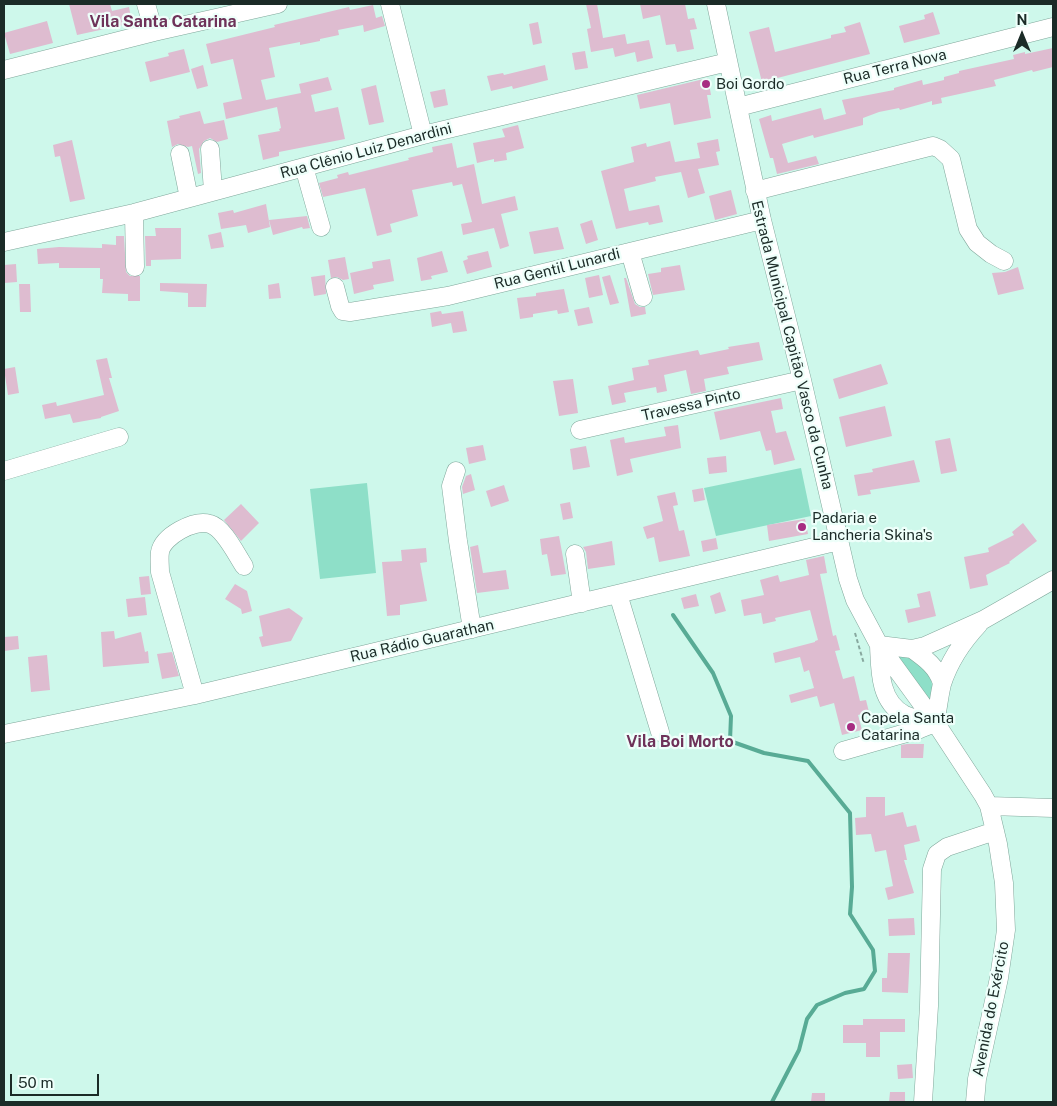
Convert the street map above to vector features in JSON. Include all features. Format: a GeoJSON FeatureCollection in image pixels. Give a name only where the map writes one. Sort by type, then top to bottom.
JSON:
{"type":"FeatureCollection","features":[{"type":"Feature","properties":{"kind":"street"},"geometry":{"type":"LineString","coordinates":[[146,4],[154,32]]}},
{"type":"Feature","properties":{"kind":"street"},"geometry":{"type":"LineString","coordinates":[[4,70],[154,32],[278,4]]}},
{"type":"Feature","properties":{"kind":"street"},"geometry":{"type":"LineString","coordinates":[[390,4],[423,134]]}},
{"type":"Feature","properties":{"kind":"street","name":"Estrada Municipal Capitão Vasco da Cunha"},"geometry":{"type":"LineString","coordinates":[[716,4],[755,191],[802,380],[839,541],[855,600],[879,645],[935,722]]}},
{"type":"Feature","properties":{"kind":"street","name":"Rua Terra Nova"},"geometry":{"type":"LineString","coordinates":[[738,107],[1053,27]]}},
{"type":"Feature","properties":{"kind":"street","name":"Rua Clênio Luiz Denardini"},"geometry":{"type":"LineString","coordinates":[[4,242],[134,213],[423,134],[728,62]]}},
{"type":"Feature","properties":{"kind":"street"},"geometry":{"type":"LineString","coordinates":[[755,191],[933,146],[940,149],[951,159],[968,230],[977,244],[1004,261]]}},
{"type":"Feature","properties":{"kind":"street"},"geometry":{"type":"LineString","coordinates":[[210,148],[213,191]]}},
{"type":"Feature","properties":{"kind":"street"},"geometry":{"type":"LineString","coordinates":[[180,154],[189,198]]}},
{"type":"Feature","properties":{"kind":"street"},"geometry":{"type":"LineString","coordinates":[[304,167],[321,227]]}},
{"type":"Feature","properties":{"kind":"street"},"geometry":{"type":"LineString","coordinates":[[134,213],[135,266]]}},
{"type":"Feature","properties":{"kind":"street","name":"Rua Gentil Lunardi"},"geometry":{"type":"LineString","coordinates":[[335,287],[343,311],[350,312],[448,296],[762,220]]}},
{"type":"Feature","properties":{"kind":"street"},"geometry":{"type":"LineString","coordinates":[[630,252],[643,297]]}},
{"type":"Feature","properties":{"kind":"street","name":"Travessa Pinto"},"geometry":{"type":"LineString","coordinates":[[580,430],[802,380]]}},
{"type":"Feature","properties":{"kind":"street"},"geometry":{"type":"LineString","coordinates":[[4,471],[119,437]]}},
{"type":"Feature","properties":{"kind":"street"},"geometry":{"type":"LineString","coordinates":[[456,471],[451,486],[472,629]]}},
{"type":"Feature","properties":{"kind":"street"},"geometry":{"type":"LineString","coordinates":[[195,695],[160,572],[160,552],[167,538],[178,531],[195,524],[210,524],[223,533],[244,566]]}},
{"type":"Feature","properties":{"kind":"street","name":"Rua Rádio Guarathan"},"geometry":{"type":"LineString","coordinates":[[4,734],[195,695],[839,541]]}},
{"type":"Feature","properties":{"kind":"street"},"geometry":{"type":"LineString","coordinates":[[575,554],[582,603]]}},
{"type":"Feature","properties":{"kind":"street"},"geometry":{"type":"LineString","coordinates":[[935,722],[904,714],[887,696],[880,675],[879,645],[912,649],[925,646],[983,620],[1053,580]]}},
{"type":"Feature","properties":{"kind":"street"},"geometry":{"type":"LineString","coordinates":[[618,594],[660,732]]}},
{"type":"Feature","properties":{"kind":"street"},"geometry":{"type":"LineString","coordinates":[[935,722],[942,684],[949,667],[966,637],[983,620]]}},
{"type":"Feature","properties":{"kind":"street"},"geometry":{"type":"LineString","coordinates":[[912,649],[926,658],[935,667],[942,684]]}},
{"type":"Feature","properties":{"kind":"street"},"geometry":{"type":"LineString","coordinates":[[843,751],[935,722]]}},
{"type":"Feature","properties":{"kind":"street","name":"Avenida do Exército"},"geometry":{"type":"LineString","coordinates":[[935,722],[989,806],[1004,883],[1006,930],[999,978],[977,1079],[975,1102]]}},
{"type":"Feature","properties":{"kind":"street"},"geometry":{"type":"LineString","coordinates":[[989,806],[1053,808]]}},
{"type":"Feature","properties":{"kind":"street"},"geometry":{"type":"LineString","coordinates":[[923,1102],[932,869],[937,854],[948,847],[995,831]]}},
{"type":"Feature","properties":{"kind":"green space"},"geometry":{"type":"Polygon","coordinates":[[[801,468],[811,516],[716,536],[704,488],[801,468]]]}},
{"type":"Feature","properties":{"kind":"green space"},"geometry":{"type":"Polygon","coordinates":[[[367,483],[376,573],[320,579],[310,489],[367,483]]]}},
{"type":"Feature","properties":{"kind":"green space"},"geometry":{"type":"Polygon","coordinates":[[[904,654],[919,663],[928,672],[932,684],[931,702],[898,656],[904,654]]]}},
{"type":"Feature","properties":{"kind":"building"},"geometry":{"type":"Polygon","coordinates":[[[69,4],[110,4],[112,11],[129,7],[132,23],[77,35],[69,4]]]}},
{"type":"Feature","properties":{"kind":"building"},"geometry":{"type":"Polygon","coordinates":[[[586,4],[597,4],[603,38],[625,34],[627,44],[649,40],[653,58],[637,62],[635,52],[615,57],[613,48],[591,52],[587,29],[591,28],[586,4]]]}},
{"type":"Feature","properties":{"kind":"building"},"geometry":{"type":"Polygon","coordinates":[[[640,4],[685,4],[688,19],[694,18],[697,29],[690,30],[694,49],[677,52],[675,44],[666,45],[660,15],[643,19],[640,4]]]}},
{"type":"Feature","properties":{"kind":"building"},"geometry":{"type":"Polygon","coordinates":[[[373,5],[376,18],[382,16],[385,26],[364,32],[363,25],[338,30],[339,35],[320,39],[320,41],[300,45],[300,42],[269,48],[275,77],[261,80],[266,100],[301,93],[299,84],[328,77],[332,90],[311,95],[315,112],[338,107],[345,139],[279,152],[279,156],[263,160],[258,135],[280,131],[277,107],[226,119],[223,103],[242,99],[233,59],[211,64],[206,44],[349,7],[350,10],[373,5]]]}},
{"type":"Feature","properties":{"kind":"building"},"geometry":{"type":"Polygon","coordinates":[[[933,12],[940,34],[904,43],[899,26],[925,19],[924,15],[933,12]]]}},
{"type":"Feature","properties":{"kind":"building"},"geometry":{"type":"Polygon","coordinates":[[[47,21],[53,43],[10,54],[4,33],[47,21]]]}},
{"type":"Feature","properties":{"kind":"building"},"geometry":{"type":"Polygon","coordinates":[[[538,22],[542,43],[533,45],[529,24],[538,22]]]}},
{"type":"Feature","properties":{"kind":"building"},"geometry":{"type":"Polygon","coordinates":[[[860,22],[870,54],[762,82],[749,32],[769,27],[775,52],[831,38],[831,35],[846,32],[844,27],[860,22]]]}},
{"type":"Feature","properties":{"kind":"building"},"geometry":{"type":"Polygon","coordinates":[[[1053,48],[1053,67],[1033,72],[1032,70],[994,80],[996,86],[941,98],[942,103],[932,105],[932,101],[900,110],[899,108],[879,112],[863,118],[863,125],[814,138],[813,135],[782,144],[788,163],[816,156],[819,164],[777,174],[773,158],[770,158],[759,119],[771,115],[772,121],[821,108],[824,120],[846,114],[842,100],[894,90],[894,88],[922,80],[923,85],[944,80],[944,77],[959,73],[959,71],[1014,59],[1013,55],[1053,48]]]}},
{"type":"Feature","properties":{"kind":"building"},"geometry":{"type":"Polygon","coordinates":[[[184,49],[190,72],[150,82],[145,62],[169,56],[168,53],[184,49]]]}},
{"type":"Feature","properties":{"kind":"building"},"geometry":{"type":"Polygon","coordinates":[[[585,51],[588,68],[575,70],[572,53],[585,51]]]}},
{"type":"Feature","properties":{"kind":"building"},"geometry":{"type":"Polygon","coordinates":[[[203,65],[208,86],[197,89],[191,69],[203,65]]]}},
{"type":"Feature","properties":{"kind":"building"},"geometry":{"type":"Polygon","coordinates":[[[545,65],[548,80],[513,89],[512,86],[491,91],[487,76],[503,73],[504,75],[545,65]]]}},
{"type":"Feature","properties":{"kind":"building"},"geometry":{"type":"Polygon","coordinates":[[[708,78],[711,95],[707,95],[711,118],[674,125],[670,103],[640,109],[637,95],[708,78]]]}},
{"type":"Feature","properties":{"kind":"building"},"geometry":{"type":"Polygon","coordinates":[[[376,85],[384,122],[369,125],[361,89],[376,85]]]}},
{"type":"Feature","properties":{"kind":"building"},"geometry":{"type":"Polygon","coordinates":[[[445,89],[448,105],[434,108],[430,92],[445,89]]]}},
{"type":"Feature","properties":{"kind":"building"},"geometry":{"type":"Polygon","coordinates":[[[200,111],[204,124],[224,120],[228,139],[217,142],[210,138],[204,141],[199,149],[201,173],[198,174],[192,146],[188,147],[178,144],[172,147],[167,121],[200,111]]]}},
{"type":"Feature","properties":{"kind":"building"},"geometry":{"type":"Polygon","coordinates":[[[518,125],[524,148],[506,153],[507,160],[494,162],[494,159],[477,163],[473,143],[505,137],[502,129],[518,125]]]}},
{"type":"Feature","properties":{"kind":"building"},"geometry":{"type":"Polygon","coordinates":[[[718,139],[720,151],[716,152],[719,165],[698,169],[705,193],[688,198],[681,172],[655,177],[656,181],[624,189],[629,211],[659,205],[663,222],[649,225],[648,222],[616,229],[601,171],[634,162],[631,147],[646,143],[647,147],[670,141],[675,162],[700,158],[697,143],[718,139]]]}},
{"type":"Feature","properties":{"kind":"building"},"geometry":{"type":"Polygon","coordinates":[[[72,140],[85,199],[70,202],[60,156],[55,157],[53,145],[72,140]]]}},
{"type":"Feature","properties":{"kind":"building"},"geometry":{"type":"Polygon","coordinates":[[[452,143],[457,168],[474,164],[482,204],[515,196],[518,210],[501,214],[509,246],[500,249],[494,228],[463,235],[461,224],[472,222],[462,184],[453,186],[452,182],[412,190],[418,216],[390,224],[392,232],[377,236],[365,188],[323,197],[319,183],[338,178],[337,175],[348,172],[349,175],[409,160],[408,158],[433,152],[432,147],[452,143]]]}},
{"type":"Feature","properties":{"kind":"building"},"geometry":{"type":"Polygon","coordinates":[[[731,190],[737,214],[715,220],[709,196],[731,190]]]}},
{"type":"Feature","properties":{"kind":"building"},"geometry":{"type":"Polygon","coordinates":[[[266,204],[270,227],[248,233],[246,225],[221,229],[218,213],[233,210],[234,213],[266,204]]]}},
{"type":"Feature","properties":{"kind":"building"},"geometry":{"type":"Polygon","coordinates":[[[307,216],[310,228],[303,229],[302,227],[273,235],[269,220],[307,216]]]}},
{"type":"Feature","properties":{"kind":"building"},"geometry":{"type":"Polygon","coordinates":[[[592,220],[598,240],[586,244],[580,224],[592,220]]]}},
{"type":"Feature","properties":{"kind":"building"},"geometry":{"type":"Polygon","coordinates":[[[558,227],[564,249],[534,254],[529,232],[558,227]]]}},
{"type":"Feature","properties":{"kind":"building"},"geometry":{"type":"Polygon","coordinates":[[[155,228],[181,228],[181,259],[151,260],[151,266],[146,266],[145,236],[156,236],[155,228]]]}},
{"type":"Feature","properties":{"kind":"building"},"geometry":{"type":"Polygon","coordinates":[[[221,232],[224,247],[211,249],[208,235],[221,232]]]}},
{"type":"Feature","properties":{"kind":"building"},"geometry":{"type":"Polygon","coordinates":[[[116,236],[124,236],[126,272],[130,276],[140,276],[140,301],[128,301],[128,294],[102,293],[103,279],[100,279],[100,268],[59,268],[59,263],[38,264],[37,249],[59,247],[102,248],[102,244],[116,245],[116,236]]]}},
{"type":"Feature","properties":{"kind":"building"},"geometry":{"type":"Polygon","coordinates":[[[442,251],[448,272],[431,276],[432,279],[421,281],[417,258],[442,251]]]}},
{"type":"Feature","properties":{"kind":"building"},"geometry":{"type":"Polygon","coordinates":[[[488,251],[492,267],[467,274],[463,261],[468,259],[467,256],[488,251]]]}},
{"type":"Feature","properties":{"kind":"building"},"geometry":{"type":"Polygon","coordinates":[[[345,257],[349,279],[331,278],[328,260],[345,257]]]}},
{"type":"Feature","properties":{"kind":"building"},"geometry":{"type":"Polygon","coordinates":[[[390,259],[394,281],[373,285],[374,289],[354,294],[350,273],[373,268],[372,262],[390,259]]]}},
{"type":"Feature","properties":{"kind":"building"},"geometry":{"type":"Polygon","coordinates":[[[16,264],[17,282],[4,283],[4,265],[16,264]]]}},
{"type":"Feature","properties":{"kind":"building"},"geometry":{"type":"Polygon","coordinates":[[[680,265],[685,290],[653,295],[648,274],[661,272],[661,268],[680,265]]]}},
{"type":"Feature","properties":{"kind":"building"},"geometry":{"type":"Polygon","coordinates":[[[1018,267],[1024,289],[998,295],[992,273],[1005,272],[1018,267]]]}},
{"type":"Feature","properties":{"kind":"building"},"geometry":{"type":"Polygon","coordinates":[[[325,275],[326,294],[314,296],[311,277],[325,275]]]}},
{"type":"Feature","properties":{"kind":"building"},"geometry":{"type":"Polygon","coordinates":[[[599,275],[603,295],[589,298],[585,278],[599,275]]]}},
{"type":"Feature","properties":{"kind":"building"},"geometry":{"type":"Polygon","coordinates":[[[610,275],[619,303],[610,305],[602,277],[610,275]]]}},
{"type":"Feature","properties":{"kind":"building"},"geometry":{"type":"Polygon","coordinates":[[[624,278],[626,278],[635,304],[645,307],[646,314],[631,317],[624,278]]]}},
{"type":"Feature","properties":{"kind":"building"},"geometry":{"type":"Polygon","coordinates":[[[160,283],[207,284],[206,307],[188,307],[188,293],[160,291],[160,283]]]}},
{"type":"Feature","properties":{"kind":"building"},"geometry":{"type":"Polygon","coordinates":[[[279,283],[281,298],[269,299],[268,285],[279,283]]]}},
{"type":"Feature","properties":{"kind":"building"},"geometry":{"type":"Polygon","coordinates":[[[19,284],[30,284],[31,312],[20,312],[19,284]]]}},
{"type":"Feature","properties":{"kind":"building"},"geometry":{"type":"Polygon","coordinates":[[[564,289],[569,312],[558,314],[557,310],[533,314],[533,317],[520,319],[517,298],[536,296],[536,293],[564,289]]]}},
{"type":"Feature","properties":{"kind":"building"},"geometry":{"type":"Polygon","coordinates":[[[589,307],[593,323],[578,326],[574,310],[589,307]]]}},
{"type":"Feature","properties":{"kind":"building"},"geometry":{"type":"Polygon","coordinates":[[[441,311],[442,314],[463,311],[467,331],[453,333],[451,323],[432,327],[430,313],[441,311]]]}},
{"type":"Feature","properties":{"kind":"building"},"geometry":{"type":"Polygon","coordinates":[[[759,342],[763,360],[727,367],[729,374],[704,379],[706,391],[691,394],[686,370],[664,375],[667,391],[657,393],[656,387],[624,393],[626,402],[612,405],[608,386],[634,380],[632,368],[649,365],[648,360],[698,350],[700,355],[729,349],[728,347],[759,342]]]}},
{"type":"Feature","properties":{"kind":"building"},"geometry":{"type":"Polygon","coordinates":[[[107,358],[112,378],[109,378],[119,411],[101,418],[73,423],[70,414],[45,419],[42,405],[56,402],[57,406],[104,395],[96,360],[107,358]]]}},
{"type":"Feature","properties":{"kind":"building"},"geometry":{"type":"Polygon","coordinates":[[[881,364],[888,384],[839,399],[833,379],[881,364]]]}},
{"type":"Feature","properties":{"kind":"building"},"geometry":{"type":"Polygon","coordinates":[[[15,367],[19,393],[8,395],[4,369],[15,367]]]}},
{"type":"Feature","properties":{"kind":"building"},"geometry":{"type":"Polygon","coordinates":[[[573,379],[578,413],[559,416],[553,381],[573,379]]]}},
{"type":"Feature","properties":{"kind":"building"},"geometry":{"type":"Polygon","coordinates":[[[781,398],[783,409],[771,411],[776,433],[786,431],[795,460],[774,465],[771,450],[766,451],[760,431],[720,440],[714,412],[781,398]]]}},
{"type":"Feature","properties":{"kind":"building"},"geometry":{"type":"Polygon","coordinates":[[[885,406],[892,436],[846,447],[839,417],[885,406]]]}},
{"type":"Feature","properties":{"kind":"building"},"geometry":{"type":"Polygon","coordinates":[[[678,425],[681,448],[630,459],[633,472],[617,476],[610,440],[624,437],[625,443],[666,436],[664,427],[678,425]]]}},
{"type":"Feature","properties":{"kind":"building"},"geometry":{"type":"Polygon","coordinates":[[[950,438],[957,471],[941,474],[935,441],[950,438]]]}},
{"type":"Feature","properties":{"kind":"building"},"geometry":{"type":"Polygon","coordinates":[[[483,445],[486,460],[469,464],[466,448],[483,445]]]}},
{"type":"Feature","properties":{"kind":"building"},"geometry":{"type":"Polygon","coordinates":[[[586,446],[590,467],[573,470],[570,449],[586,446]]]}},
{"type":"Feature","properties":{"kind":"building"},"geometry":{"type":"Polygon","coordinates":[[[726,456],[727,472],[709,474],[707,458],[726,456]]]}},
{"type":"Feature","properties":{"kind":"building"},"geometry":{"type":"Polygon","coordinates":[[[914,460],[920,482],[870,490],[871,494],[858,496],[854,475],[873,472],[872,469],[914,460]]]}},
{"type":"Feature","properties":{"kind":"building"},"geometry":{"type":"Polygon","coordinates":[[[471,474],[475,490],[463,494],[462,487],[466,476],[471,474]]]}},
{"type":"Feature","properties":{"kind":"building"},"geometry":{"type":"Polygon","coordinates":[[[504,485],[509,501],[491,507],[486,491],[504,485]]]}},
{"type":"Feature","properties":{"kind":"building"},"geometry":{"type":"Polygon","coordinates":[[[703,488],[705,500],[694,502],[692,490],[703,488]]]}},
{"type":"Feature","properties":{"kind":"building"},"geometry":{"type":"Polygon","coordinates":[[[675,492],[678,505],[673,506],[679,531],[684,530],[690,556],[659,562],[654,537],[647,539],[643,527],[663,521],[657,496],[675,492]]]}},
{"type":"Feature","properties":{"kind":"building"},"geometry":{"type":"Polygon","coordinates":[[[570,502],[573,518],[563,520],[560,504],[570,502]]]}},
{"type":"Feature","properties":{"kind":"building"},"geometry":{"type":"Polygon","coordinates":[[[241,504],[259,523],[241,541],[224,520],[241,504]]]}},
{"type":"Feature","properties":{"kind":"building"},"geometry":{"type":"Polygon","coordinates":[[[805,519],[808,534],[769,541],[767,525],[805,519]]]}},
{"type":"Feature","properties":{"kind":"building"},"geometry":{"type":"Polygon","coordinates":[[[1023,523],[1037,541],[1010,563],[986,575],[988,585],[970,589],[964,557],[989,552],[988,548],[1014,535],[1012,532],[1023,523]]]}},
{"type":"Feature","properties":{"kind":"building"},"geometry":{"type":"Polygon","coordinates":[[[559,536],[566,574],[551,576],[547,554],[542,555],[540,539],[559,536]]]}},
{"type":"Feature","properties":{"kind":"building"},"geometry":{"type":"Polygon","coordinates":[[[716,538],[718,549],[703,552],[701,541],[716,538]]]}},
{"type":"Feature","properties":{"kind":"building"},"geometry":{"type":"Polygon","coordinates":[[[612,541],[615,565],[588,569],[586,552],[583,547],[612,541]]]}},
{"type":"Feature","properties":{"kind":"building"},"geometry":{"type":"Polygon","coordinates":[[[478,545],[483,573],[506,570],[509,589],[477,593],[470,547],[478,545]]]}},
{"type":"Feature","properties":{"kind":"building"},"geometry":{"type":"Polygon","coordinates":[[[426,548],[427,562],[420,563],[427,601],[400,605],[400,615],[387,616],[382,562],[402,561],[401,550],[426,548]]]}},
{"type":"Feature","properties":{"kind":"building"},"geometry":{"type":"Polygon","coordinates":[[[824,556],[827,573],[820,574],[833,636],[836,635],[840,650],[835,651],[843,679],[854,676],[860,701],[866,700],[869,712],[858,715],[862,730],[842,735],[834,703],[820,707],[817,696],[791,703],[789,695],[814,688],[809,670],[804,672],[800,657],[775,663],[773,653],[818,640],[810,610],[775,618],[776,621],[763,624],[761,613],[744,616],[741,600],[764,595],[760,580],[778,575],[780,582],[809,575],[806,560],[824,556]]]}},
{"type":"Feature","properties":{"kind":"building"},"geometry":{"type":"Polygon","coordinates":[[[149,576],[151,594],[141,595],[139,577],[149,576]]]}},
{"type":"Feature","properties":{"kind":"building"},"geometry":{"type":"Polygon","coordinates":[[[235,584],[247,591],[252,611],[242,614],[241,609],[225,599],[235,584]]]}},
{"type":"Feature","properties":{"kind":"building"},"geometry":{"type":"Polygon","coordinates":[[[930,591],[936,616],[908,623],[905,610],[920,607],[917,594],[930,591]]]}},
{"type":"Feature","properties":{"kind":"building"},"geometry":{"type":"Polygon","coordinates":[[[720,592],[726,611],[715,614],[710,596],[720,592]]]}},
{"type":"Feature","properties":{"kind":"building"},"geometry":{"type":"Polygon","coordinates":[[[696,594],[699,606],[684,609],[681,598],[696,594]]]}},
{"type":"Feature","properties":{"kind":"building"},"geometry":{"type":"Polygon","coordinates":[[[145,597],[147,615],[128,617],[126,599],[145,597]]]}},
{"type":"Feature","properties":{"kind":"building"},"geometry":{"type":"Polygon","coordinates":[[[289,608],[303,618],[291,641],[262,647],[259,637],[263,636],[259,616],[289,608]]]}},
{"type":"Feature","properties":{"kind":"building"},"geometry":{"type":"Polygon","coordinates":[[[114,631],[115,639],[141,632],[145,652],[148,651],[149,663],[103,667],[101,632],[114,631]]]}},
{"type":"Feature","properties":{"kind":"building"},"geometry":{"type":"Polygon","coordinates":[[[18,636],[19,649],[4,651],[4,637],[18,636]]]}},
{"type":"Feature","properties":{"kind":"building"},"geometry":{"type":"Polygon","coordinates":[[[172,652],[179,676],[162,679],[157,654],[172,652]]]}},
{"type":"Feature","properties":{"kind":"building"},"geometry":{"type":"Polygon","coordinates":[[[47,655],[50,690],[31,692],[28,657],[47,655]]]}},
{"type":"Feature","properties":{"kind":"building"},"geometry":{"type":"Polygon","coordinates":[[[924,744],[923,758],[901,758],[901,745],[924,744]]]}},
{"type":"Feature","properties":{"kind":"building"},"geometry":{"type":"Polygon","coordinates":[[[866,797],[885,797],[885,816],[903,812],[907,827],[916,825],[920,841],[904,845],[907,860],[904,860],[914,893],[888,900],[885,888],[893,886],[886,850],[875,852],[871,834],[856,835],[855,818],[866,817],[866,797]]]}},
{"type":"Feature","properties":{"kind":"building"},"geometry":{"type":"Polygon","coordinates":[[[914,918],[915,935],[889,936],[888,919],[914,918]]]}},
{"type":"Feature","properties":{"kind":"building"},"geometry":{"type":"Polygon","coordinates":[[[888,953],[910,953],[908,993],[882,992],[882,978],[887,978],[888,953]]]}},
{"type":"Feature","properties":{"kind":"building"},"geometry":{"type":"Polygon","coordinates":[[[863,1019],[905,1019],[905,1032],[880,1032],[880,1057],[866,1057],[866,1043],[843,1043],[843,1025],[863,1025],[863,1019]]]}},
{"type":"Feature","properties":{"kind":"building"},"geometry":{"type":"Polygon","coordinates":[[[912,1064],[913,1078],[898,1079],[897,1065],[912,1064]]]}},
{"type":"Feature","properties":{"kind":"building"},"geometry":{"type":"Polygon","coordinates":[[[890,1092],[905,1092],[905,1102],[889,1102],[890,1092]]]}},
{"type":"Feature","properties":{"kind":"building"},"geometry":{"type":"Polygon","coordinates":[[[812,1093],[825,1093],[825,1102],[811,1102],[812,1093]]]}},
{"type":"Feature","properties":{"kind":"waterway"},"geometry":{"type":"LineString","coordinates":[[673,615],[713,673],[731,716],[730,741],[764,753],[808,761],[850,813],[852,887],[850,914],[873,950],[875,971],[864,989],[845,993],[817,1005],[807,1019],[799,1050],[772,1102]]}},
{"type":"Feature","properties":{"kind":"place","name":"Boi Gordo"},"geometry":{"type":"Point","coordinates":[706,84]}},
{"type":"Feature","properties":{"kind":"place","name":"Padaria e Lancheria Skina's"},"geometry":{"type":"Point","coordinates":[802,527]}},
{"type":"Feature","properties":{"kind":"place","name":"Capela Santa Catarina"},"geometry":{"type":"Point","coordinates":[851,727]}},
{"type":"Feature","properties":{"kind":"district","name":"Vila Santa Catarina"},"geometry":{"type":"Point","coordinates":[163,22]}},
{"type":"Feature","properties":{"kind":"district","name":"Vila Boi Morto"},"geometry":{"type":"Point","coordinates":[680,742]}}]}
